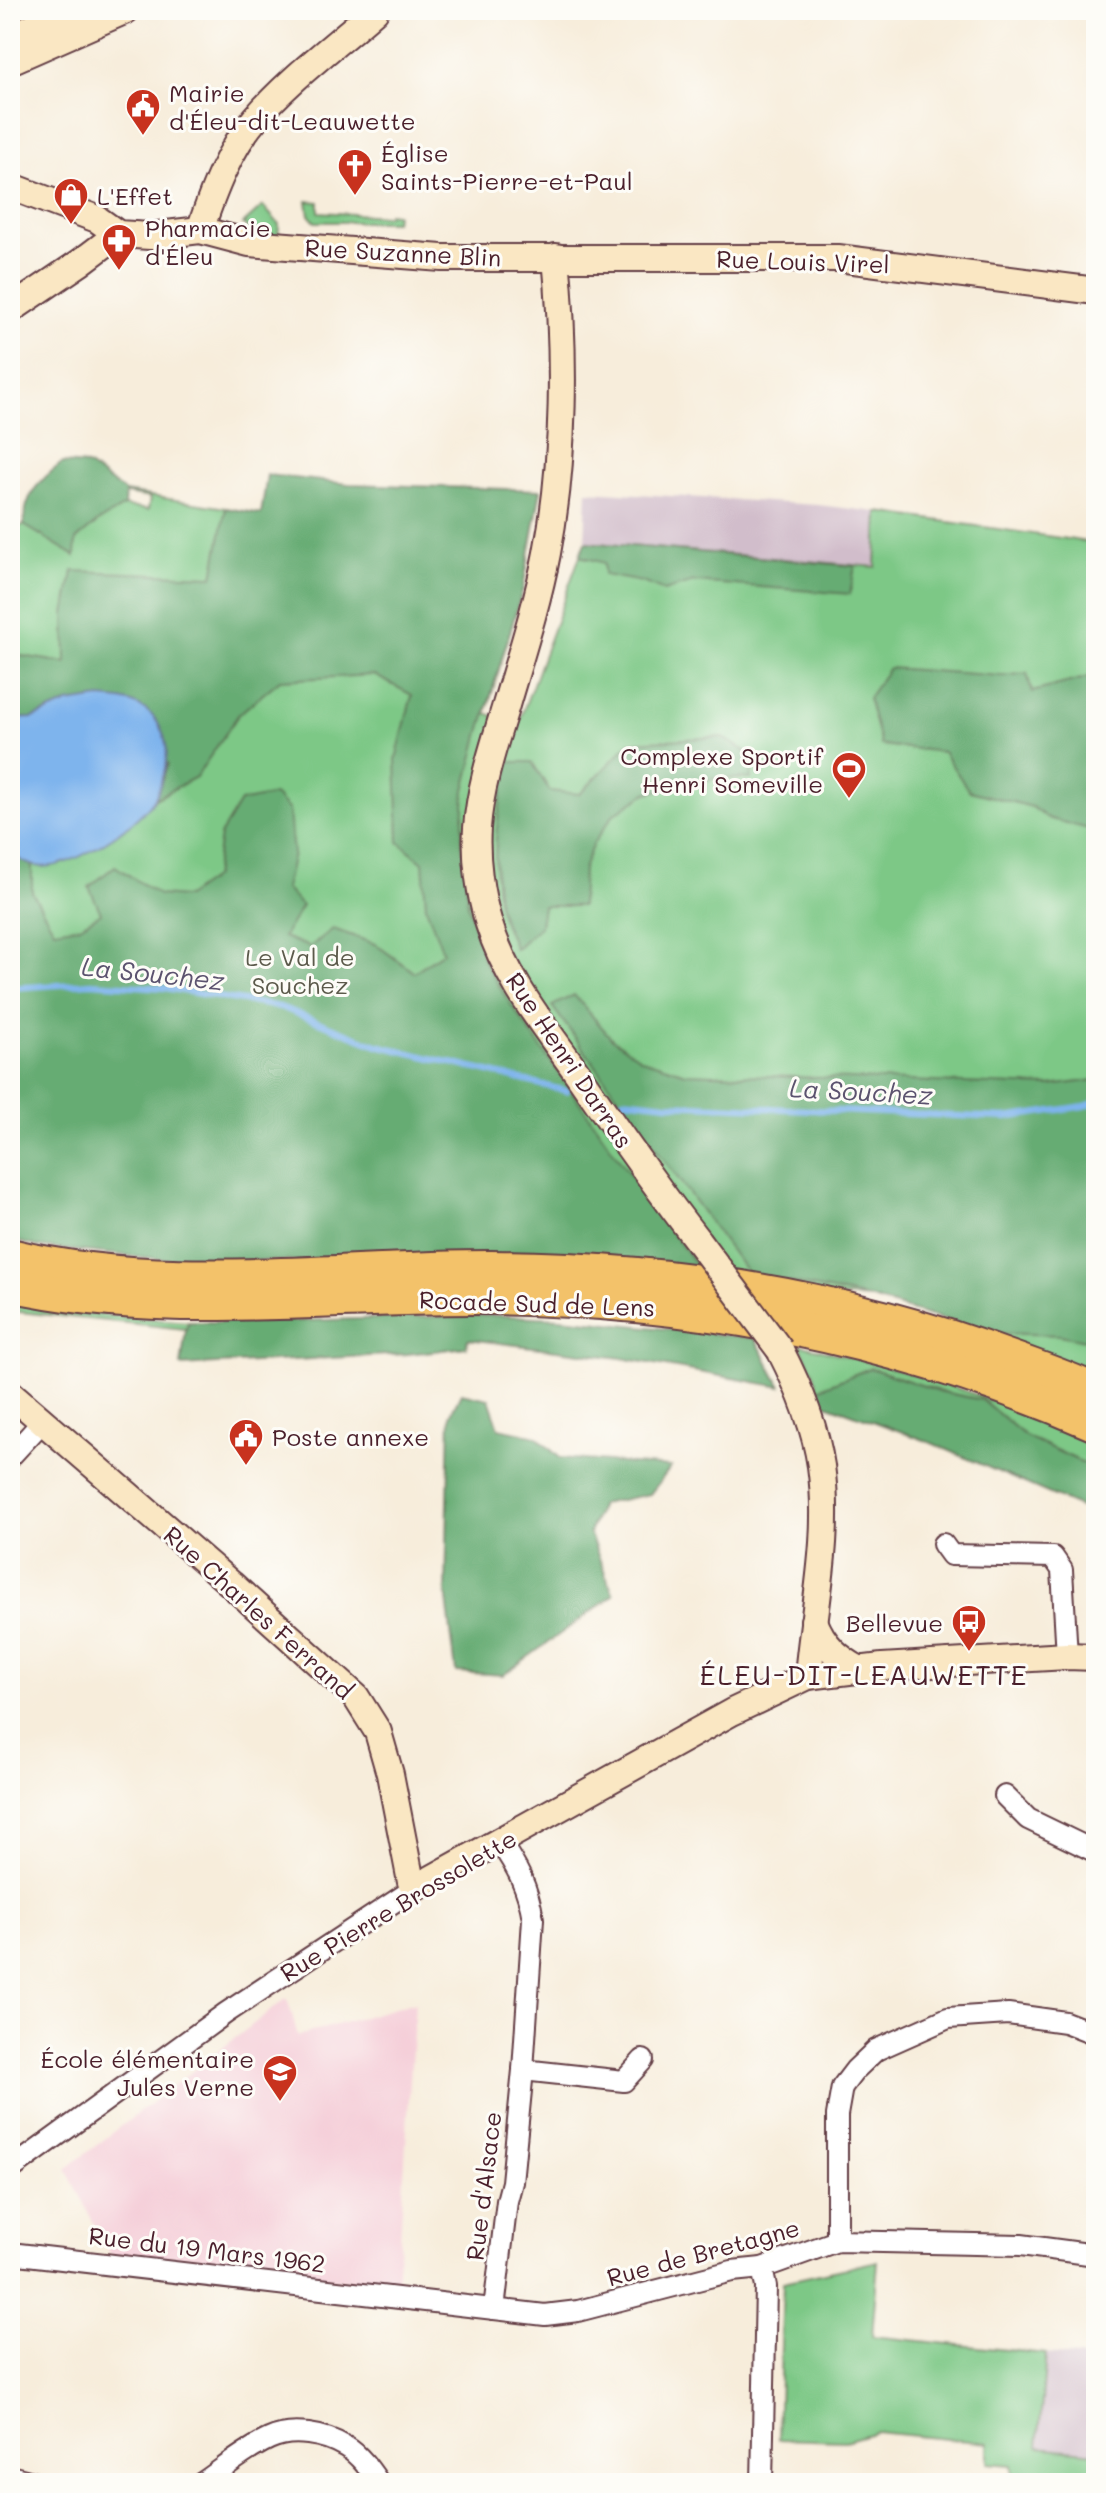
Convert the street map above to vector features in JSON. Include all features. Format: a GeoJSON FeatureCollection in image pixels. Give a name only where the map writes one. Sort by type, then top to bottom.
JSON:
{"type":"FeatureCollection","features":[{"type":"Feature","properties":{"kind":"highway","name":"Rocade Sud de Lens"},"geometry":{"type":"LineString","coordinates":[[10,1256],[105,1270],[209,1278],[490,1268],[567,1270],[712,1284],[870,1313],[957,1338],[1096,1392]]}},
{"type":"Feature","properties":{"kind":"highway","name":"Rocade Sud de Lens"},"geometry":{"type":"LineString","coordinates":[[10,1284],[92,1299],[210,1304],[484,1297],[564,1299],[677,1309],[744,1318],[880,1347],[944,1365],[1043,1400],[1096,1424]]}},
{"type":"Feature","properties":{"kind":"street"},"geometry":{"type":"LineString","coordinates":[[10,37],[70,10]]}},
{"type":"Feature","properties":{"kind":"street"},"geometry":{"type":"LineString","coordinates":[[10,61],[126,10]]}},
{"type":"Feature","properties":{"kind":"street"},"geometry":{"type":"LineString","coordinates":[[10,186],[97,219],[128,235],[165,235],[200,230],[225,169],[253,121],[375,10]]}},
{"type":"Feature","properties":{"kind":"street","name":"Rue Suzanne Blin"},"geometry":{"type":"LineString","coordinates":[[200,230],[249,243],[442,258],[556,257]]}},
{"type":"Feature","properties":{"kind":"street"},"geometry":{"type":"LineString","coordinates":[[10,310],[81,262],[128,235]]}},
{"type":"Feature","properties":{"kind":"street","name":"Rue Louis Virel"},"geometry":{"type":"LineString","coordinates":[[556,257],[838,258],[1096,291]]}},
{"type":"Feature","properties":{"kind":"street","name":"Rue Henri Darras"},"geometry":{"type":"LineString","coordinates":[[556,257],[561,425],[555,492],[548,549],[535,609],[483,789],[477,829],[479,871],[488,922],[501,956],[524,996],[661,1193],[780,1350],[803,1404],[821,1466],[822,1554],[808,1676]]}},
{"type":"Feature","properties":{"kind":"street","name":"Rue Charles Ferrand"},"geometry":{"type":"LineString","coordinates":[[10,1393],[356,1697],[378,1732],[390,1774],[411,1882],[415,1888]]}},
{"type":"Feature","properties":{"kind":"street"},"geometry":{"type":"LineString","coordinates":[[10,1457],[43,1421]]}},
{"type":"Feature","properties":{"kind":"street"},"geometry":{"type":"LineString","coordinates":[[943,1544],[951,1555],[1053,1557],[1062,1570],[1067,1656]]}},
{"type":"Feature","properties":{"kind":"street"},"geometry":{"type":"LineString","coordinates":[[814,1621],[830,1649],[860,1670]]}},
{"type":"Feature","properties":{"kind":"street","name":"Rue Pierre Brossolette"},"geometry":{"type":"LineString","coordinates":[[10,2170],[226,2013],[415,1888],[732,1712],[808,1676],[1067,1656],[1096,1657]]}},
{"type":"Feature","properties":{"kind":"street"},"geometry":{"type":"LineString","coordinates":[[1005,1796],[1028,1819],[1096,1852]]}},
{"type":"Feature","properties":{"kind":"street","name":"Rue d'Alsace"},"geometry":{"type":"LineString","coordinates":[[494,2309],[512,2182],[533,1919],[529,1894],[499,1841]]}},
{"type":"Feature","properties":{"kind":"street"},"geometry":{"type":"LineString","coordinates":[[837,2241],[837,2115],[842,2087],[876,2050],[948,2018],[1008,2014],[1065,2022],[1096,2034]]}},
{"type":"Feature","properties":{"kind":"street"},"geometry":{"type":"LineString","coordinates":[[523,2070],[624,2081],[643,2060]]}},
{"type":"Feature","properties":{"kind":"street","name":"Rue de Bretagne"},"geometry":{"type":"LineString","coordinates":[[398,2297],[545,2315],[578,2311],[732,2271],[762,2268],[837,2241],[1021,2245],[1096,2255]]}},
{"type":"Feature","properties":{"kind":"street","name":"Rue du 19 Mars 1962"},"geometry":{"type":"LineString","coordinates":[[10,2253],[398,2297]]}},
{"type":"Feature","properties":{"kind":"street"},"geometry":{"type":"LineString","coordinates":[[762,2268],[766,2287],[762,2483]]}},
{"type":"Feature","properties":{"kind":"street"},"geometry":{"type":"LineString","coordinates":[[202,2483],[270,2438],[295,2433],[326,2438],[347,2447],[379,2483]]}},
{"type":"Feature","properties":{"kind":"street"},"geometry":{"type":"LineString","coordinates":[[10,2476],[37,2483]]}},
{"type":"Feature","properties":{"kind":"shaded area"},"geometry":{"type":"Polygon","coordinates":[[[587,491],[818,505],[878,512],[876,567],[585,542],[587,491]]]}},
{"type":"Feature","properties":{"kind":"shaded area","name":"École élémentaire Jules Verne"},"geometry":{"type":"Polygon","coordinates":[[[287,1998],[298,2036],[415,2002],[397,2286],[110,2255],[66,2169],[287,1998]]]}},
{"type":"Feature","properties":{"kind":"shaded area"},"geometry":{"type":"Polygon","coordinates":[[[1046,2354],[1096,2359],[1096,2453],[1038,2447],[1046,2354]]]}},
{"type":"Feature","properties":{"kind":"green space"},"geometry":{"type":"Polygon","coordinates":[[[307,201],[319,202],[319,212],[396,214],[395,222],[315,222],[309,215],[307,201]]]}},
{"type":"Feature","properties":{"kind":"green space"},"geometry":{"type":"Polygon","coordinates":[[[263,206],[279,224],[278,240],[252,232],[243,224],[263,206]]]}},
{"type":"Feature","properties":{"kind":"green space"},"geometry":{"type":"Polygon","coordinates":[[[62,463],[87,465],[125,492],[124,506],[76,540],[75,556],[24,525],[30,497],[62,463]]]}},
{"type":"Feature","properties":{"kind":"green space"},"geometry":{"type":"Polygon","coordinates":[[[267,475],[349,484],[541,490],[523,588],[465,790],[462,840],[468,904],[484,960],[507,999],[699,1269],[163,1259],[39,1247],[10,1240],[10,852],[32,866],[32,892],[54,930],[80,926],[101,913],[89,887],[115,866],[159,895],[186,897],[214,877],[220,835],[240,802],[274,795],[289,810],[293,854],[285,889],[302,906],[283,937],[310,947],[333,929],[375,944],[414,972],[443,952],[426,907],[423,862],[399,842],[396,759],[412,695],[374,675],[280,680],[239,714],[196,777],[155,799],[168,764],[68,703],[33,718],[10,719],[10,654],[66,663],[65,614],[73,571],[213,576],[226,508],[261,514],[267,475]]]}},
{"type":"Feature","properties":{"kind":"green space","name":"Le Val de Souchez"},"geometry":{"type":"Polygon","coordinates":[[[125,492],[226,508],[214,576],[523,588],[486,713],[518,725],[585,542],[876,567],[878,512],[1096,543],[1096,1376],[990,1333],[872,1299],[10,1240],[10,529],[24,525],[74,555],[76,540],[124,506],[148,510],[150,498],[125,492]]]}},
{"type":"Feature","properties":{"kind":"green space"},"geometry":{"type":"Polygon","coordinates":[[[585,542],[855,566],[850,594],[694,582],[664,591],[642,582],[604,575],[604,563],[580,556],[585,542]]]}},
{"type":"Feature","properties":{"kind":"green space"},"geometry":{"type":"Polygon","coordinates":[[[889,668],[1003,676],[1027,673],[1032,692],[1096,675],[1096,831],[1047,818],[1032,807],[969,791],[943,752],[881,745],[868,698],[889,668]]]}},
{"type":"Feature","properties":{"kind":"green space"},"geometry":{"type":"Polygon","coordinates":[[[721,737],[754,756],[751,779],[717,778],[647,793],[614,814],[593,844],[583,869],[581,906],[543,906],[540,926],[515,949],[499,907],[495,852],[498,816],[509,762],[532,762],[550,791],[580,794],[630,742],[721,737]]]}},
{"type":"Feature","properties":{"kind":"green space"},"geometry":{"type":"Polygon","coordinates":[[[574,995],[612,1039],[642,1059],[686,1073],[1049,1086],[1096,1080],[1096,1342],[1059,1335],[990,1333],[872,1299],[748,1274],[552,1006],[574,995]]]}},
{"type":"Feature","properties":{"kind":"green space"},"geometry":{"type":"Polygon","coordinates":[[[10,1302],[189,1322],[185,1329],[10,1311],[10,1302]]]}},
{"type":"Feature","properties":{"kind":"green space"},"geometry":{"type":"Polygon","coordinates":[[[486,1315],[561,1318],[755,1338],[781,1387],[621,1358],[468,1339],[466,1347],[408,1354],[181,1366],[189,1322],[486,1315]]]}},
{"type":"Feature","properties":{"kind":"green space"},"geometry":{"type":"Polygon","coordinates":[[[799,1344],[950,1386],[1060,1427],[1096,1443],[1096,1469],[1025,1436],[982,1400],[942,1392],[870,1368],[818,1389],[799,1344]]]}},
{"type":"Feature","properties":{"kind":"green space"},"geometry":{"type":"Polygon","coordinates":[[[870,1368],[942,1392],[982,1400],[1025,1436],[1096,1469],[1096,1514],[927,1441],[821,1402],[818,1389],[870,1368]]]}},
{"type":"Feature","properties":{"kind":"green space"},"geometry":{"type":"Polygon","coordinates":[[[461,1393],[489,1399],[499,1428],[536,1436],[560,1458],[671,1467],[650,1494],[601,1504],[589,1533],[614,1595],[503,1675],[456,1672],[446,1591],[450,1415],[461,1393]]]}},
{"type":"Feature","properties":{"kind":"green space"},"geometry":{"type":"Polygon","coordinates":[[[878,2261],[872,2336],[1046,2354],[1038,2447],[1096,2453],[1096,2483],[1013,2483],[1012,2465],[988,2463],[988,2443],[876,2432],[845,2441],[778,2439],[783,2282],[878,2261]]]}},
{"type":"Feature","properties":{"kind":"water"},"geometry":{"type":"Polygon","coordinates":[[[100,698],[138,705],[156,720],[162,730],[166,754],[158,793],[130,824],[79,857],[45,867],[28,864],[10,852],[10,719],[33,718],[68,703],[100,698]]]}},
{"type":"Feature","properties":{"kind":"waterway","name":"La Souchez"},"geometry":{"type":"LineString","coordinates":[[10,988],[91,983],[164,988],[280,1007],[377,1045],[567,1091]]}},
{"type":"Feature","properties":{"kind":"waterway","name":"La Souchez"},"geometry":{"type":"LineString","coordinates":[[623,1099],[667,1104],[1006,1118],[1096,1102]]}},
{"type":"Feature","properties":{"kind":"place","name":"Mairie d'Éleu-dit-Leauwette"},"geometry":{"type":"Point","coordinates":[143,137]}},
{"type":"Feature","properties":{"kind":"place","name":"Église Saints-Pierre-et-Paul"},"geometry":{"type":"Point","coordinates":[355,197]}},
{"type":"Feature","properties":{"kind":"place","name":"L'Effet"},"geometry":{"type":"Point","coordinates":[71,226]}},
{"type":"Feature","properties":{"kind":"place","name":"Pharmacie d'Éleu"},"geometry":{"type":"Point","coordinates":[119,272]}},
{"type":"Feature","properties":{"kind":"place","name":"Complexe Sportif Henri Someville"},"geometry":{"type":"Point","coordinates":[849,800]}},
{"type":"Feature","properties":{"kind":"place","name":"Poste annexe"},"geometry":{"type":"Point","coordinates":[246,1467]}},
{"type":"Feature","properties":{"kind":"place","name":"Bellevue"},"geometry":{"type":"Point","coordinates":[969,1653]}},
{"type":"Feature","properties":{"kind":"place","name":"École élémentaire Jules Verne"},"geometry":{"type":"Point","coordinates":[280,2103]}},
{"type":"Feature","properties":{"kind":"district","name":"ÉLEU-DIT-LEAUWETTE"},"geometry":{"type":"Point","coordinates":[864,1674]}}]}
